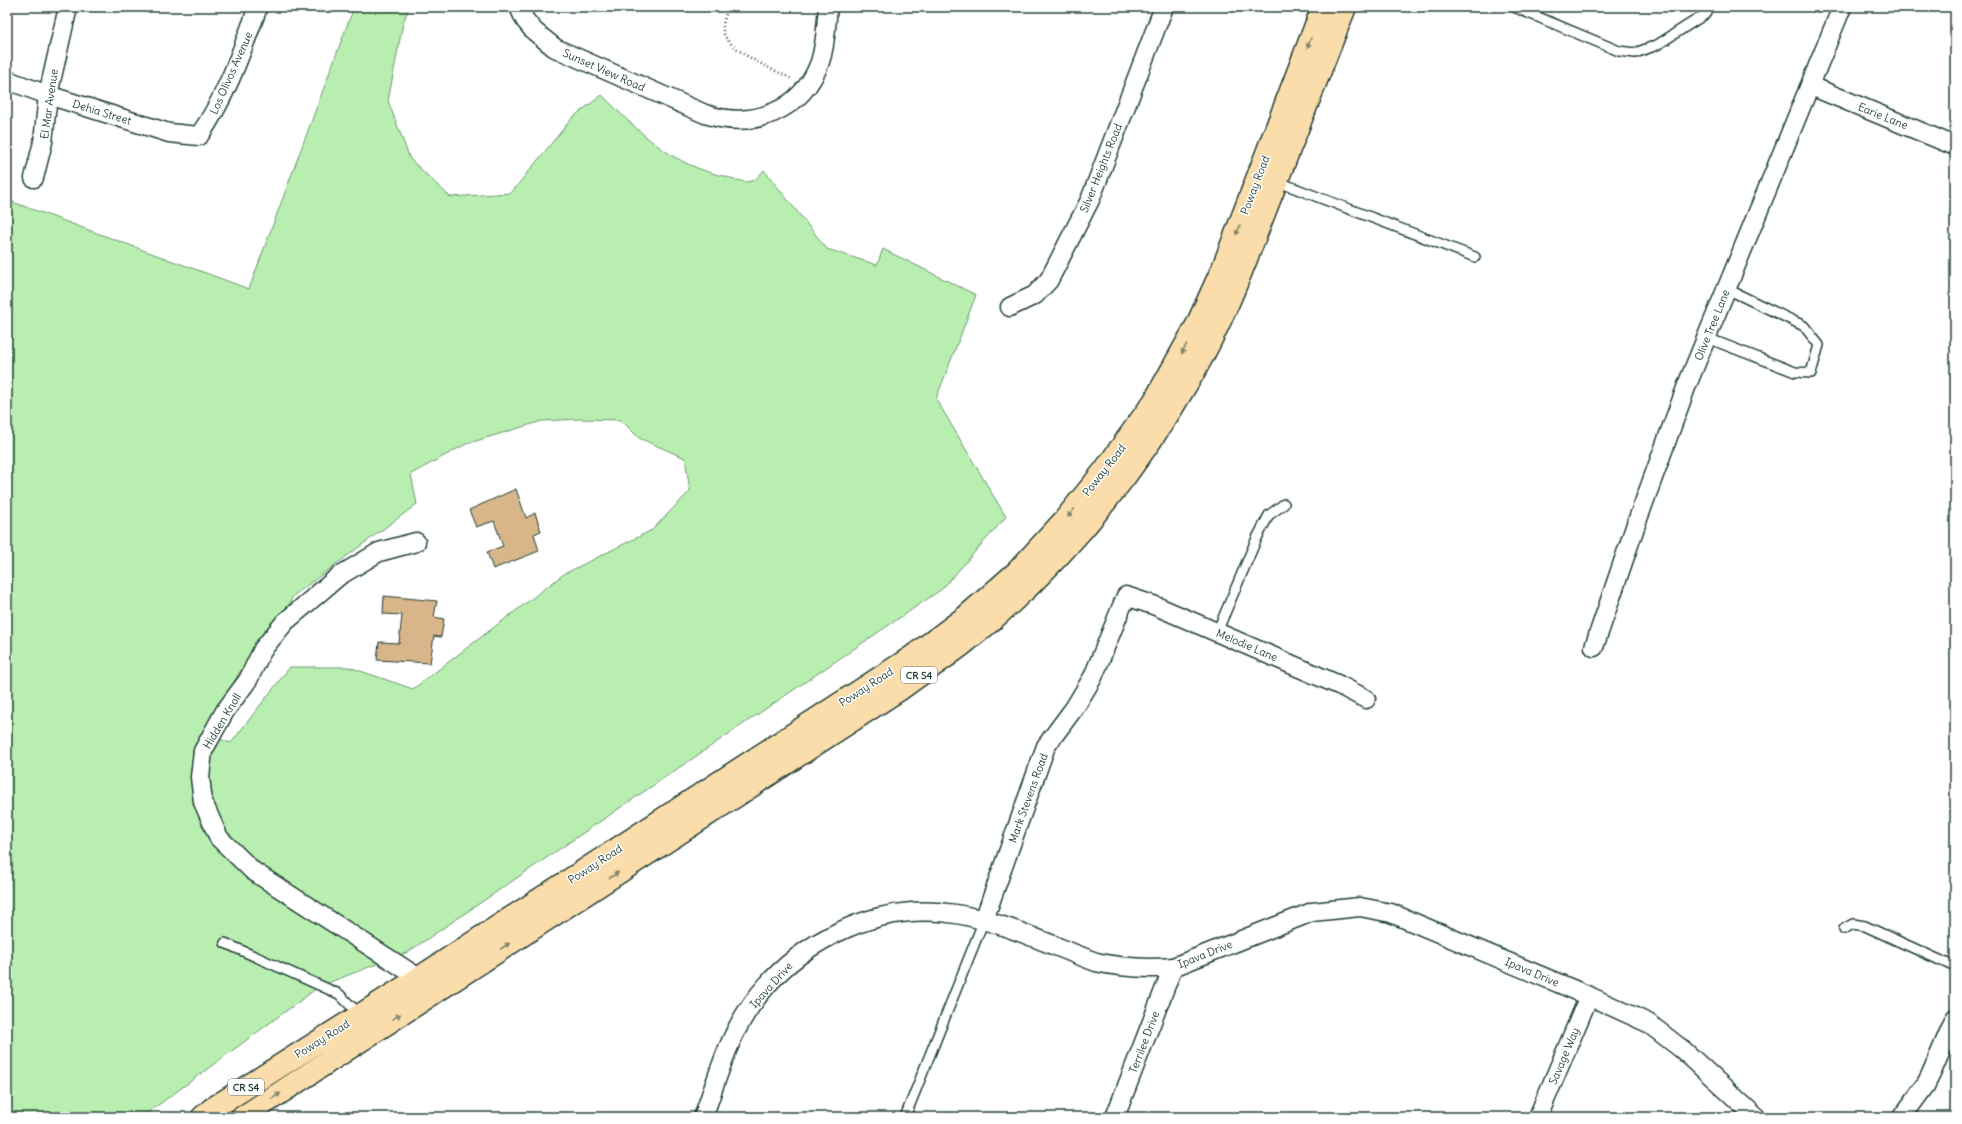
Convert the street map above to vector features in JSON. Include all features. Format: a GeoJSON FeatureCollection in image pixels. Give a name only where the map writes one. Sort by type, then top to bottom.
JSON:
{"type":"FeatureCollection","features":[{"type":"Feature","properties":{"kind":"main road","name":"Poway Road"},"geometry":{"type":"LineString","coordinates":[[203,1117],[212,1109],[367,1023],[900,689],[964,643],[1012,601],[1067,547],[1119,484],[1160,428],[1194,372],[1221,319],[1323,7]]}},
{"type":"Feature","properties":{"kind":"main road","name":"Poway Road"},"geometry":{"type":"LineString","coordinates":[[243,1117],[367,1023],[419,978],[912,657],[967,616],[1017,572],[1063,522],[1100,476],[1154,402],[1179,358],[1206,305],[1235,237],[1268,178],[1345,7]]}},
{"type":"Feature","properties":{"kind":"street","name":"El Mar Avenue"},"geometry":{"type":"LineString","coordinates":[[34,178],[43,142],[48,95],[68,7]]}},
{"type":"Feature","properties":{"kind":"street","name":"Los Olivos Avenue"},"geometry":{"type":"LineString","coordinates":[[199,136],[210,121],[239,56],[258,7]]}},
{"type":"Feature","properties":{"kind":"street","name":"Sunset View Road"},"geometry":{"type":"LineString","coordinates":[[519,7],[525,20],[534,31],[555,48],[705,114],[730,120],[754,119],[764,116],[786,106],[807,86],[820,62],[824,49],[828,7]]}},
{"type":"Feature","properties":{"kind":"street","name":"Silver Heights Road"},"geometry":{"type":"LineString","coordinates":[[1010,307],[1035,295],[1049,280],[1084,213],[1164,7]]}},
{"type":"Feature","properties":{"kind":"street","name":"Olive Tree Lane"},"geometry":{"type":"LineString","coordinates":[[1594,647],[1666,441],[1842,7]]}},
{"type":"Feature","properties":{"kind":"street","name":"Dehia Street"},"geometry":{"type":"LineString","coordinates":[[7,80],[48,95],[169,133],[199,136]]}},
{"type":"Feature","properties":{"kind":"street","name":"Earie Lane"},"geometry":{"type":"LineString","coordinates":[[1811,86],[1955,146]]}},
{"type":"Feature","properties":{"kind":"street","name":"Hidden Knoll"},"geometry":{"type":"LineString","coordinates":[[416,542],[379,552],[339,576],[285,622],[263,649],[248,680],[225,711],[203,751],[200,778],[203,802],[219,838],[253,871],[419,978]]}},
{"type":"Feature","properties":{"kind":"street","name":"Melodie Lane"},"geometry":{"type":"LineString","coordinates":[[1126,596],[1156,606],[1217,632],[1339,685],[1366,699]]}},
{"type":"Feature","properties":{"kind":"street","name":"Mark Stevens Road"},"geometry":{"type":"LineString","coordinates":[[984,920],[1046,746],[1075,707],[1093,677],[1126,596]]}},
{"type":"Feature","properties":{"kind":"street","name":"Ipava Drive"},"geometry":{"type":"LineString","coordinates":[[703,1117],[732,1040],[746,1013],[785,967],[809,948],[835,932],[875,918],[930,912],[956,914],[984,920],[1096,962],[1113,966],[1151,969],[1173,967],[1312,912],[1360,907],[1391,914],[1631,1014],[1664,1035],[1694,1060],[1756,1117]]}},
{"type":"Feature","properties":{"kind":"street","name":"Terrilee Drive"},"geometry":{"type":"LineString","coordinates":[[1115,1117],[1173,967]]}},
{"type":"Feature","properties":{"kind":"street","name":"Savage Way"},"geometry":{"type":"LineString","coordinates":[[1538,1117],[1589,996]]}},
{"type":"Feature","properties":{"kind":"street"},"geometry":{"type":"LineString","coordinates":[[1902,1117],[1925,1086],[1955,1018]]}},
{"type":"Feature","properties":{"kind":"lane"},"geometry":{"type":"LineString","coordinates":[[1514,7],[1619,51],[1635,53],[1657,45],[1706,13]]}},
{"type":"Feature","properties":{"kind":"lane"},"geometry":{"type":"LineString","coordinates":[[1268,178],[1475,257]]}},
{"type":"Feature","properties":{"kind":"lane"},"geometry":{"type":"LineString","coordinates":[[1707,338],[1795,372],[1810,373],[1819,345],[1804,326],[1727,289]]}},
{"type":"Feature","properties":{"kind":"lane"},"geometry":{"type":"LineString","coordinates":[[1217,632],[1269,515],[1284,504]]}},
{"type":"Feature","properties":{"kind":"lane"},"geometry":{"type":"LineString","coordinates":[[905,1117],[984,920]]}},
{"type":"Feature","properties":{"kind":"lane"},"geometry":{"type":"LineString","coordinates":[[1844,930],[1853,924],[1865,926],[1955,967]]}},
{"type":"Feature","properties":{"kind":"lane"},"geometry":{"type":"LineString","coordinates":[[225,943],[339,994],[367,1023]]}},
{"type":"Feature","properties":{"kind":"path"},"geometry":{"type":"LineString","coordinates":[[729,7],[725,18],[723,31],[727,40],[734,47],[807,86]]}},
{"type":"Feature","properties":{"kind":"green space"},"geometry":{"type":"Polygon","coordinates":[[[354,7],[409,7],[403,23],[388,101],[410,159],[450,197],[511,193],[573,117],[602,95],[644,135],[673,156],[689,165],[707,172],[748,182],[755,179],[764,170],[827,249],[877,265],[883,249],[976,295],[936,399],[1006,517],[942,589],[408,952],[320,986],[142,1117],[7,1117],[7,200],[249,289],[354,7]],[[580,419],[542,421],[466,444],[411,474],[417,504],[293,596],[275,634],[239,673],[204,734],[231,743],[290,667],[349,667],[413,689],[564,574],[652,530],[690,491],[685,458],[639,438],[621,420],[580,419]]]}},
{"type":"Feature","properties":{"kind":"building"},"geometry":{"type":"Polygon","coordinates":[[[516,489],[526,518],[535,513],[541,531],[534,534],[539,551],[493,569],[487,552],[503,546],[494,521],[476,527],[469,510],[516,489]]]}},
{"type":"Feature","properties":{"kind":"building"},"geometry":{"type":"Polygon","coordinates":[[[384,596],[437,601],[434,617],[444,619],[441,637],[434,636],[430,663],[377,660],[379,642],[399,643],[402,615],[383,614],[384,596]]]}}]}
